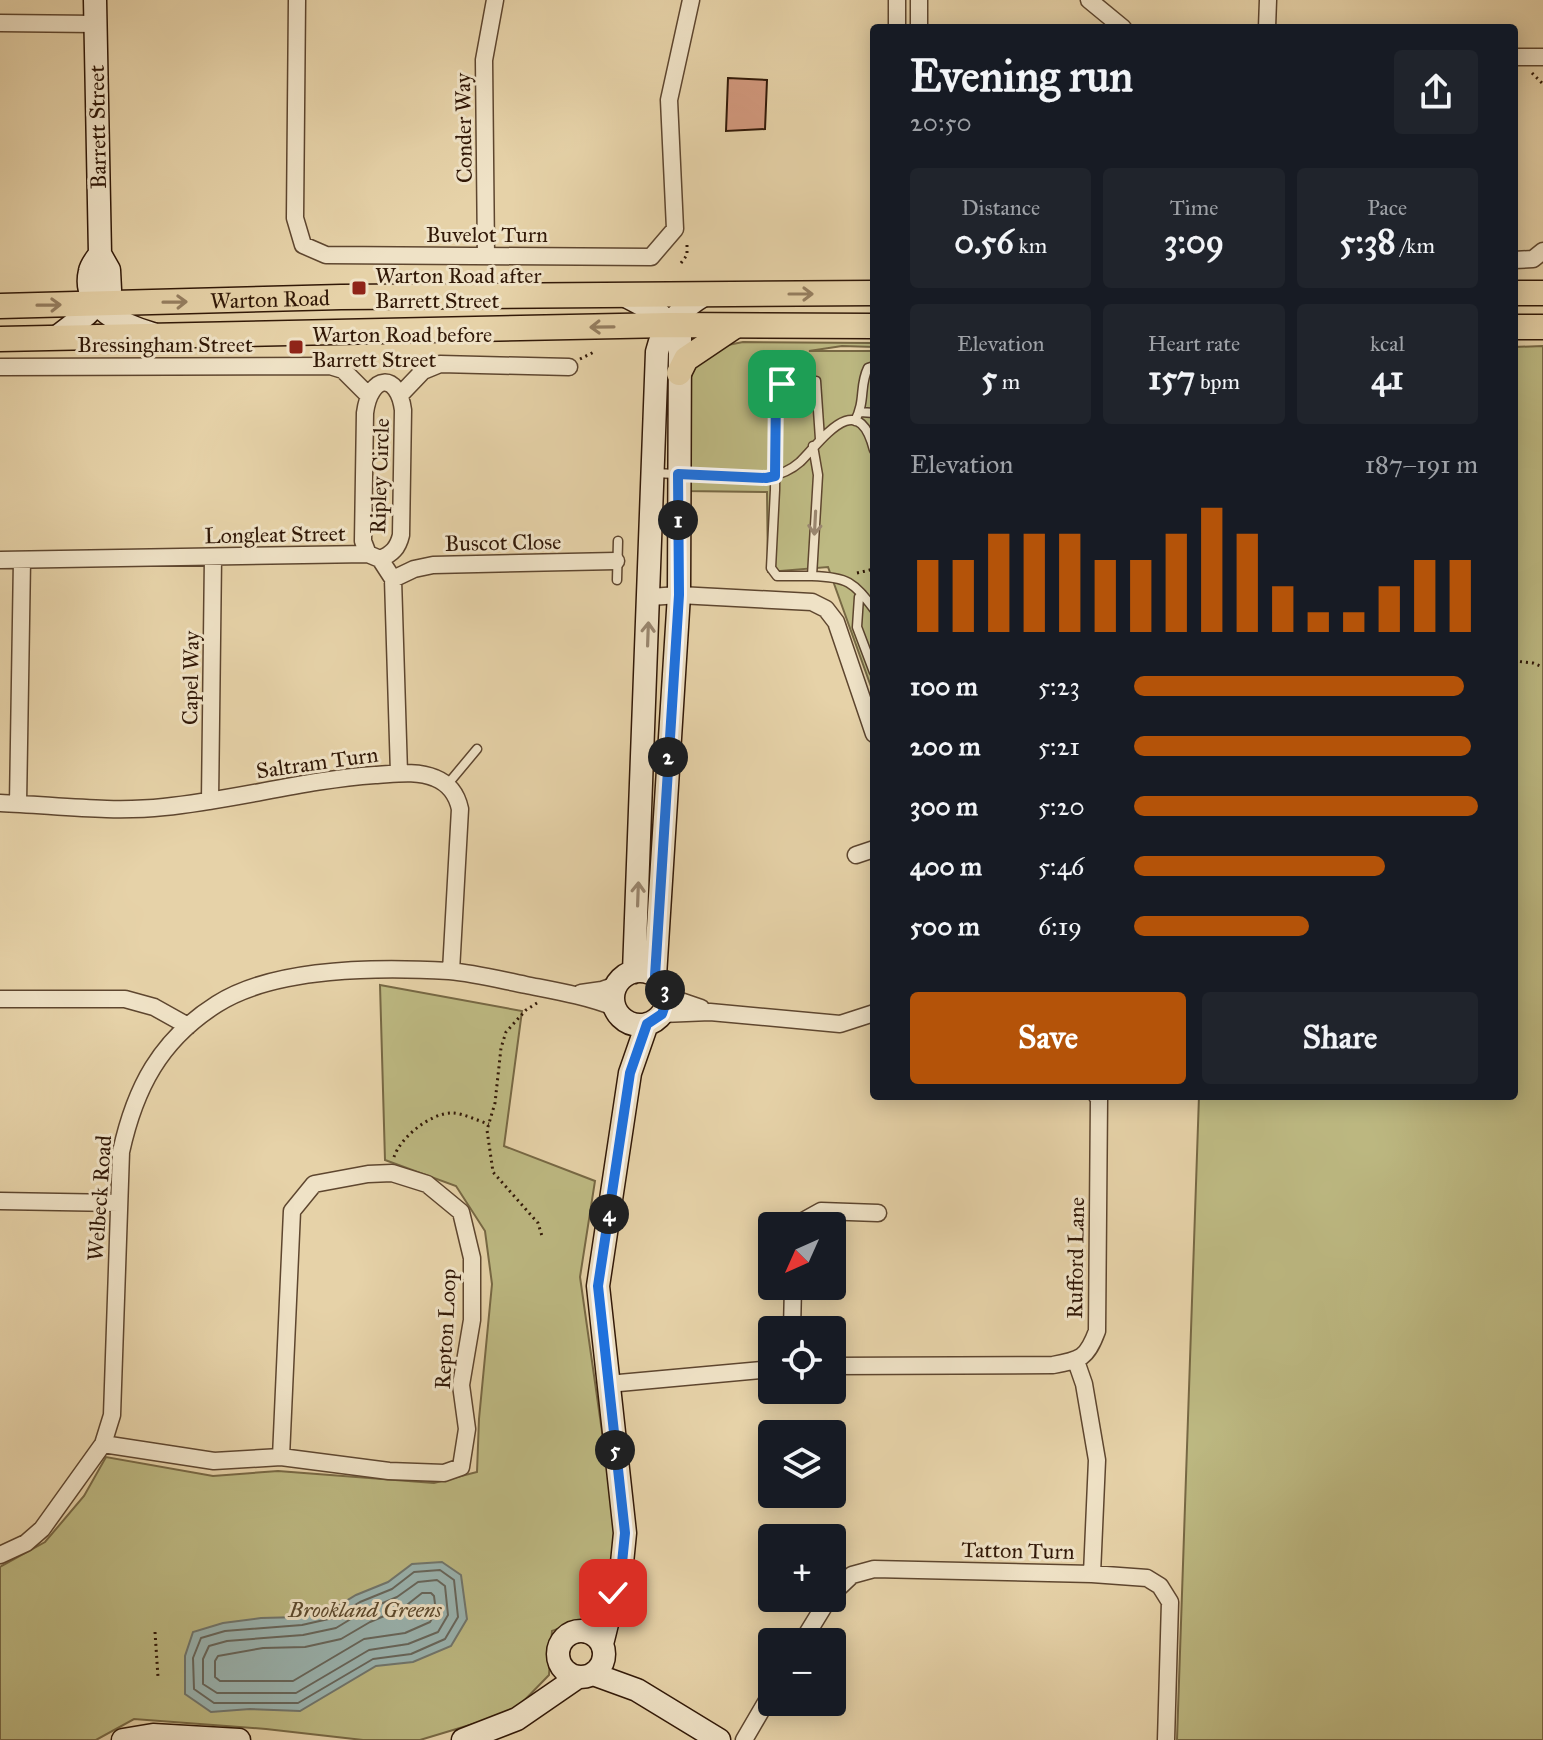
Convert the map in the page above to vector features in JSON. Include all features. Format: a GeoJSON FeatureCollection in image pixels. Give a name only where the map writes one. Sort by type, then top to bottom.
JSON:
{"type":"FeatureCollection","features":[{"type":"Feature","properties":{"kind":"main road","name":"Warton Road"},"geometry":{"type":"LineString","coordinates":[[0,306],[341,297],[870,293]]}},
{"type":"Feature","properties":{"kind":"main road"},"geometry":{"type":"LineString","coordinates":[[1518,293],[1543,293]]}},
{"type":"Feature","properties":{"kind":"main road","name":"Warton Road"},"geometry":{"type":"LineString","coordinates":[[0,339],[669,325],[869,324]]}},
{"type":"Feature","properties":{"kind":"main road"},"geometry":{"type":"LineString","coordinates":[[679,373],[686,359],[735,326]]}},
{"type":"Feature","properties":{"kind":"main road"},"geometry":{"type":"LineString","coordinates":[[1518,327],[1543,327]]}},
{"type":"Feature","properties":{"kind":"street","name":"Barrett Street"},"geometry":{"type":"LineString","coordinates":[[95,0],[100,254],[109,270],[110,290],[97,304]]}},
{"type":"Feature","properties":{"kind":"street","name":"Buvelot Turn"},"geometry":{"type":"LineString","coordinates":[[297,0],[295,218],[303,245],[326,255],[651,257],[675,229],[669,100],[691,0]]}},
{"type":"Feature","properties":{"kind":"street","name":"Conder Way"},"geometry":{"type":"LineString","coordinates":[[486,256],[484,60],[495,0]]}},
{"type":"Feature","properties":{"kind":"street"},"geometry":{"type":"LineString","coordinates":[[897,0],[897,24]]}},
{"type":"Feature","properties":{"kind":"street"},"geometry":{"type":"LineString","coordinates":[[919,0],[919,24]]}},
{"type":"Feature","properties":{"kind":"street"},"geometry":{"type":"LineString","coordinates":[[1089,0],[1118,24]]}},
{"type":"Feature","properties":{"kind":"street"},"geometry":{"type":"LineString","coordinates":[[1267,24],[1268,0]]}},
{"type":"Feature","properties":{"kind":"street"},"geometry":{"type":"LineString","coordinates":[[0,23],[96,24]]}},
{"type":"Feature","properties":{"kind":"street"},"geometry":{"type":"LineString","coordinates":[[1518,57],[1543,57]]}},
{"type":"Feature","properties":{"kind":"street"},"geometry":{"type":"LineString","coordinates":[[1518,260],[1533,259],[1543,251]]}},
{"type":"Feature","properties":{"kind":"street"},"geometry":{"type":"LineString","coordinates":[[640,999],[657,352],[660,339],[682,308],[705,294]]}},
{"type":"Feature","properties":{"kind":"street"},"geometry":{"type":"LineString","coordinates":[[463,1740],[517,1719],[594,1663],[622,1563],[625,1533],[598,1286],[640,999],[679,595],[680,334],[658,313],[624,295]]}},
{"type":"Feature","properties":{"kind":"street"},"geometry":{"type":"LineString","coordinates":[[57,337],[97,304],[127,326],[158,335]]}},
{"type":"Feature","properties":{"kind":"street"},"geometry":{"type":"LineString","coordinates":[[401,394],[423,371],[440,364],[569,367]]}},
{"type":"Feature","properties":{"kind":"street","name":"Bressingham Street"},"geometry":{"type":"LineString","coordinates":[[0,367],[330,366],[343,370],[367,394]]}},
{"type":"Feature","properties":{"kind":"street","name":"Ripley Circle"},"geometry":{"type":"LineString","coordinates":[[383,383],[391,385],[401,394],[403,410],[401,535],[392,554],[374,557],[363,541],[367,394],[375,386],[383,383]]}},
{"type":"Feature","properties":{"kind":"street","name":"Capel Way"},"geometry":{"type":"LineString","coordinates":[[210,801],[213,557]]}},
{"type":"Feature","properties":{"kind":"street"},"geometry":{"type":"LineString","coordinates":[[374,557],[393,579],[399,773]]}},
{"type":"Feature","properties":{"kind":"street","name":"Longleat Street"},"geometry":{"type":"LineString","coordinates":[[0,560],[374,557]]}},
{"type":"Feature","properties":{"kind":"street"},"geometry":{"type":"LineString","coordinates":[[18,804],[22,560]]}},
{"type":"Feature","properties":{"kind":"street","name":"Buscot Close"},"geometry":{"type":"LineString","coordinates":[[393,579],[414,569],[433,565],[616,561]]}},
{"type":"Feature","properties":{"kind":"street"},"geometry":{"type":"LineString","coordinates":[[650,597],[679,595],[812,602],[826,609],[836,622],[870,722]]}},
{"type":"Feature","properties":{"kind":"street","name":"Saltram Turn"},"geometry":{"type":"LineString","coordinates":[[0,803],[135,809],[210,801],[328,778],[399,773],[424,774],[447,785]]}},
{"type":"Feature","properties":{"kind":"street"},"geometry":{"type":"LineString","coordinates":[[447,785],[458,797],[460,809],[451,971]]}},
{"type":"Feature","properties":{"kind":"street"},"geometry":{"type":"LineString","coordinates":[[856,855],[870,850]]}},
{"type":"Feature","properties":{"kind":"street","name":"Welbeck Road"},"geometry":{"type":"LineString","coordinates":[[0,1555],[26,1543],[42,1529],[103,1444],[112,1415],[118,1203],[121,1152],[128,1116],[157,1058],[188,1026],[218,1003],[246,990],[308,974],[451,971],[572,994],[640,999],[710,1012],[840,1024],[870,1014]]}},
{"type":"Feature","properties":{"kind":"street"},"geometry":{"type":"LineString","coordinates":[[0,999],[125,999],[154,1007],[188,1026]]}},
{"type":"Feature","properties":{"kind":"street","name":"Rufford Lane"},"geometry":{"type":"LineString","coordinates":[[1076,1361],[1089,1351],[1097,1331],[1099,1100]]}},
{"type":"Feature","properties":{"kind":"street","name":"Repton Loop"},"geometry":{"type":"LineString","coordinates":[[103,1444],[214,1461],[281,1457],[444,1473],[461,1467],[467,1429],[461,1385],[472,1320],[472,1258],[461,1212],[427,1184],[392,1173],[314,1184],[292,1211],[281,1457]]}},
{"type":"Feature","properties":{"kind":"street"},"geometry":{"type":"LineString","coordinates":[[0,1201],[118,1203]]}},
{"type":"Feature","properties":{"kind":"street"},"geometry":{"type":"LineString","coordinates":[[819,1212],[878,1213]]}},
{"type":"Feature","properties":{"kind":"street"},"geometry":{"type":"LineString","coordinates":[[846,1366],[1053,1365],[1076,1361]]}},
{"type":"Feature","properties":{"kind":"street","name":"Tatton Turn"},"geometry":{"type":"LineString","coordinates":[[846,1581],[852,1575],[874,1569],[1092,1574],[1097,1460],[1084,1384],[1076,1361]]}},
{"type":"Feature","properties":{"kind":"street"},"geometry":{"type":"LineString","coordinates":[[608,1384],[758,1370]]}},
{"type":"Feature","properties":{"kind":"street"},"geometry":{"type":"LineString","coordinates":[[1092,1574],[1147,1578],[1160,1586],[1170,1602],[1166,1740]]}},
{"type":"Feature","properties":{"kind":"street"},"geometry":{"type":"LineString","coordinates":[[532,1707],[558,1658],[561,1642],[613,1593]]}},
{"type":"Feature","properties":{"kind":"street"},"geometry":{"type":"LineString","coordinates":[[573,1632],[593,1634],[594,1663]]}},
{"type":"Feature","properties":{"kind":"street"},"geometry":{"type":"LineString","coordinates":[[558,1658],[565,1671],[594,1663],[719,1740]]}},
{"type":"Feature","properties":{"kind":"street"},"geometry":{"type":"LineString","coordinates":[[744,1740],[758,1716]]}},
{"type":"Feature","properties":{"kind":"street"},"geometry":{"type":"LineString","coordinates":[[123,1740],[153,1735],[238,1740]]}},
{"type":"Feature","properties":{"kind":"lane"},"geometry":{"type":"LineString","coordinates":[[855,421],[863,405],[864,378],[870,367]]}},
{"type":"Feature","properties":{"kind":"lane"},"geometry":{"type":"LineString","coordinates":[[812,576],[818,475],[818,386],[811,379],[789,379],[776,391],[771,568],[777,576],[838,577],[849,582],[870,604]]}},
{"type":"Feature","properties":{"kind":"lane"},"geometry":{"type":"LineString","coordinates":[[860,412],[870,413]]}},
{"type":"Feature","properties":{"kind":"lane"},"geometry":{"type":"LineString","coordinates":[[654,473],[766,478],[783,474],[799,462],[832,427],[846,420],[864,427],[870,441]]}},
{"type":"Feature","properties":{"kind":"lane"},"geometry":{"type":"LineString","coordinates":[[617,580],[618,541]]}},
{"type":"Feature","properties":{"kind":"lane"},"geometry":{"type":"LineString","coordinates":[[862,594],[859,597],[857,627],[870,661]]}},
{"type":"Feature","properties":{"kind":"lane"},"geometry":{"type":"LineString","coordinates":[[447,785],[477,749]]}},
{"type":"Feature","properties":{"kind":"path"},"geometry":{"type":"LineString","coordinates":[[849,582],[857,572],[870,570]]}},
{"type":"Feature","properties":{"kind":"path"},"geometry":{"type":"LineString","coordinates":[[1518,661],[1543,667]]}},
{"type":"Feature","properties":{"kind":"path"},"geometry":{"type":"LineString","coordinates":[[539,1001],[506,1032],[501,1048],[495,1103],[487,1130],[493,1172],[538,1223],[542,1236]]}},
{"type":"Feature","properties":{"kind":"path"},"geometry":{"type":"LineString","coordinates":[[392,1173],[394,1153],[403,1140],[438,1116],[453,1113],[489,1124]]}},
{"type":"Feature","properties":{"kind":"path"},"geometry":{"type":"LineString","coordinates":[[155,1632],[158,1677]]}},
{"type":"Feature","properties":{"kind":"green space"},"geometry":{"type":"Polygon","coordinates":[[[743,342],[870,343],[870,347],[842,346],[809,351],[870,351],[870,684],[828,567],[768,572],[767,492],[684,491],[690,366],[728,345],[743,342]]]}},
{"type":"Feature","properties":{"kind":"green space"},"geometry":{"type":"Polygon","coordinates":[[[1543,346],[1543,1740],[1177,1740],[1199,1100],[1518,1100],[1518,347],[1543,346]]]}},
{"type":"Feature","properties":{"kind":"green space","name":"Brookland Greens"},"geometry":{"type":"Polygon","coordinates":[[[380,985],[522,1011],[504,1146],[595,1181],[580,1277],[615,1523],[609,1591],[591,1617],[552,1631],[549,1675],[513,1712],[420,1740],[363,1740],[134,1719],[96,1740],[0,1740],[0,1567],[45,1542],[84,1496],[106,1457],[213,1476],[278,1471],[434,1483],[477,1472],[492,1284],[485,1231],[456,1186],[385,1160],[380,985]]]}},
{"type":"Feature","properties":{"kind":"water"},"geometry":{"type":"Polygon","coordinates":[[[442,1562],[461,1575],[467,1619],[451,1646],[413,1662],[376,1666],[300,1711],[250,1709],[211,1712],[185,1694],[185,1656],[193,1632],[223,1623],[300,1617],[331,1610],[356,1595],[388,1582],[412,1564],[442,1562]]]}},
{"type":"Feature","properties":{"kind":"building"},"geometry":{"type":"Polygon","coordinates":[[[728,78],[767,80],[765,129],[726,131],[728,78]]]}},
{"type":"Feature","properties":{"kind":"place","name":"Warton Road after Barrett Street"},"geometry":{"type":"Point","coordinates":[359,288]}},
{"type":"Feature","properties":{"kind":"place","name":"Warton Road before Barrett Street"},"geometry":{"type":"Point","coordinates":[296,347]}},
{"type":"Feature","properties":{"kind":"route"},"geometry":{"type":"LineString","coordinates":[[613,1593],[622,1563],[625,1533],[598,1286],[630,1073],[647,1024],[662,1014],[666,1002],[664,988],[655,976],[679,595],[678,474],[775,476],[776,391],[782,384]]}}]}
